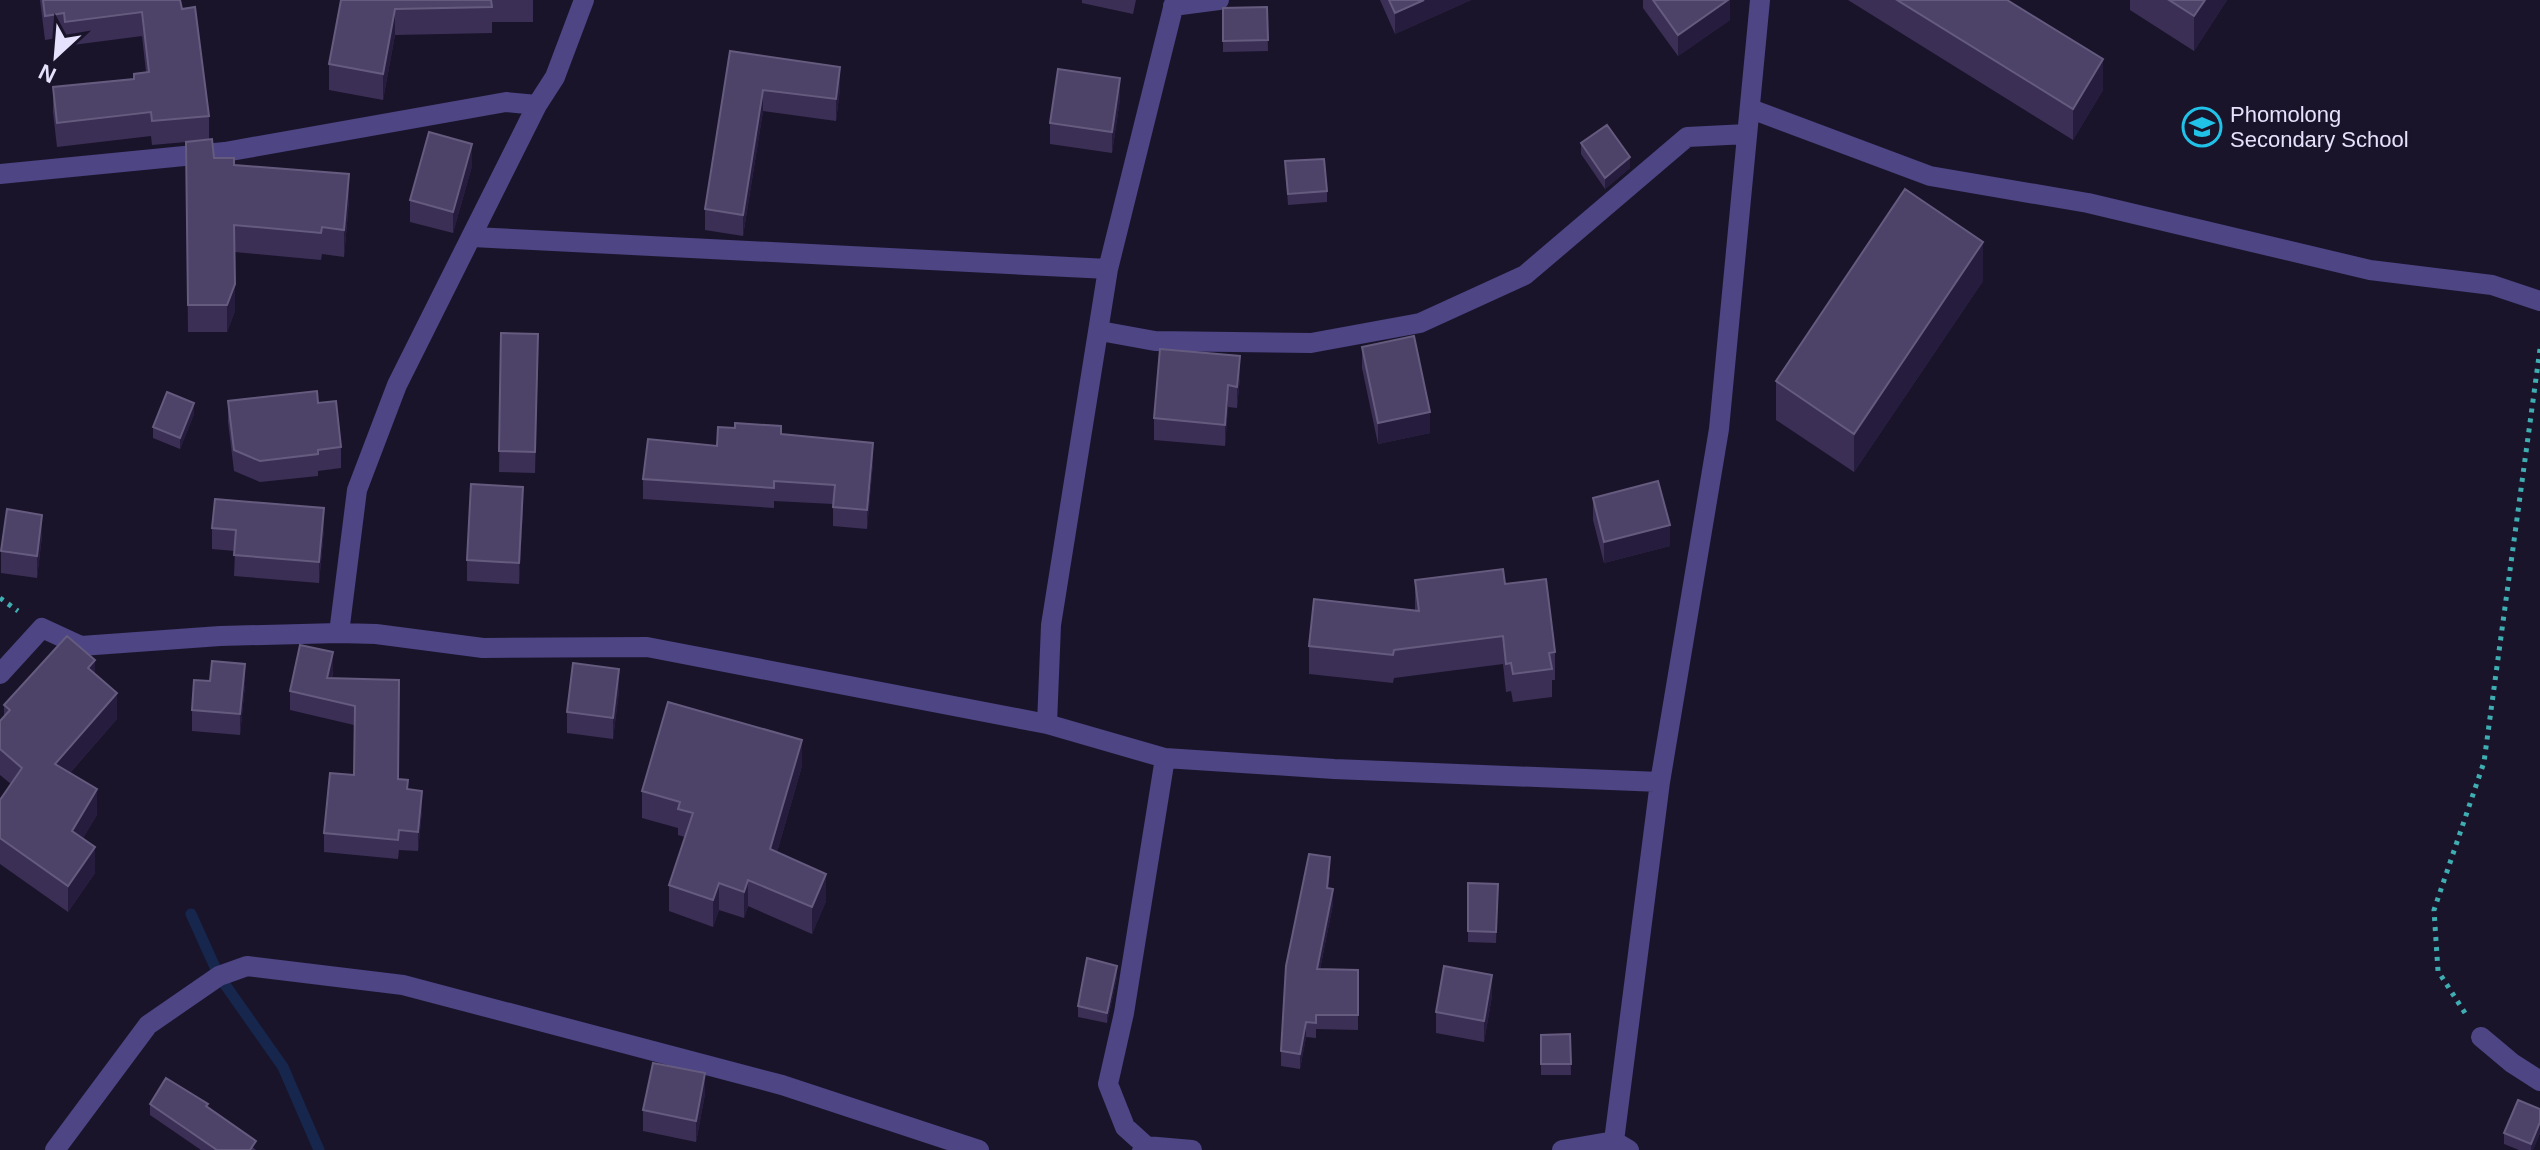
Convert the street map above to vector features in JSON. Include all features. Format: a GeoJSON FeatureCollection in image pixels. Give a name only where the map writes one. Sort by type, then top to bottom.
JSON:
{"type":"FeatureCollection","features":[{"type":"Feature","properties":{"kind":"street"},"geometry":{"type":"LineString","coordinates":[[339,633],[357,490],[397,385],[537,105],[555,77],[584,0]]}},
{"type":"Feature","properties":{"kind":"street"},"geometry":{"type":"LineString","coordinates":[[1047,724],[1051,625],[1108,269],[1174,3],[1219,0]]}},
{"type":"Feature","properties":{"kind":"street"},"geometry":{"type":"LineString","coordinates":[[1562,1150],[1621,1145],[1660,782],[1719,429],[1760,0]]}},
{"type":"Feature","properties":{"kind":"street"},"geometry":{"type":"LineString","coordinates":[[0,174],[225,152],[506,102],[537,105]]}},
{"type":"Feature","properties":{"kind":"street"},"geometry":{"type":"LineString","coordinates":[[1751,109],[1930,176],[2088,203],[2370,270],[2492,285],[2540,301]]}},
{"type":"Feature","properties":{"kind":"street"},"geometry":{"type":"LineString","coordinates":[[1100,331],[1155,341],[1311,343],[1420,323],[1525,275],[1687,137],[1747,134]]}},
{"type":"Feature","properties":{"kind":"street"},"geometry":{"type":"LineString","coordinates":[[473,237],[1108,269]]}},
{"type":"Feature","properties":{"kind":"street"},"geometry":{"type":"LineString","coordinates":[[0,674],[42,628],[81,646],[220,636],[339,633],[376,634],[483,648],[647,647],[1047,724],[1165,758],[1349,770],[1660,782]]}},
{"type":"Feature","properties":{"kind":"street"},"geometry":{"type":"LineString","coordinates":[[1165,758],[1124,1013],[1108,1084],[1125,1127],[1144,1148],[1192,1150]]}},
{"type":"Feature","properties":{"kind":"street"},"geometry":{"type":"LineString","coordinates":[[55,1150],[148,1025],[219,976],[247,966],[403,985],[782,1085],[979,1150]]}},
{"type":"Feature","properties":{"kind":"street"},"geometry":{"type":"LineString","coordinates":[[2481,1037],[2540,1081]]}},
{"type":"Feature","properties":{"kind":"path"},"geometry":{"type":"LineString","coordinates":[[2481,1037],[2438,971],[2434,910],[2484,762],[2540,349]]}},
{"type":"Feature","properties":{"kind":"building"},"geometry":{"type":"Polygon","coordinates":[[[43,0],[180,0],[182,9],[195,7],[209,116],[152,121],[151,112],[57,123],[53,87],[134,79],[134,74],[149,72],[142,12],[65,22],[64,13],[45,16],[43,0]]]}},
{"type":"Feature","properties":{"kind":"building"},"geometry":{"type":"Polygon","coordinates":[[[341,0],[491,0],[492,7],[395,9],[383,74],[329,64],[341,0]]]}},
{"type":"Feature","properties":{"kind":"building"},"geometry":{"type":"Polygon","coordinates":[[[1389,0],[1424,0],[1395,13],[1389,0]]]}},
{"type":"Feature","properties":{"kind":"building"},"geometry":{"type":"Polygon","coordinates":[[[1653,0],[1728,0],[1678,35],[1653,0]]]}},
{"type":"Feature","properties":{"kind":"building"},"geometry":{"type":"Polygon","coordinates":[[[1897,0],[2007,0],[2103,59],[2073,109],[1897,0]]]}},
{"type":"Feature","properties":{"kind":"building"},"geometry":{"type":"Polygon","coordinates":[[[2169,0],[2205,0],[2194,16],[2169,0]]]}},
{"type":"Feature","properties":{"kind":"building"},"geometry":{"type":"Polygon","coordinates":[[[1267,7],[1268,40],[1223,41],[1223,8],[1267,7]]]}},
{"type":"Feature","properties":{"kind":"building"},"geometry":{"type":"Polygon","coordinates":[[[730,51],[840,67],[836,99],[763,90],[743,215],[705,209],[730,51]]]}},
{"type":"Feature","properties":{"kind":"building"},"geometry":{"type":"Polygon","coordinates":[[[1058,69],[1120,78],[1112,132],[1050,123],[1058,69]]]}},
{"type":"Feature","properties":{"kind":"building"},"geometry":{"type":"Polygon","coordinates":[[[1607,125],[1630,157],[1605,178],[1581,143],[1607,125]]]}},
{"type":"Feature","properties":{"kind":"building"},"geometry":{"type":"Polygon","coordinates":[[[429,132],[472,144],[453,212],[410,200],[429,132]]]}},
{"type":"Feature","properties":{"kind":"building"},"geometry":{"type":"Polygon","coordinates":[[[212,139],[214,158],[234,158],[234,165],[349,174],[344,230],[322,227],[321,233],[234,225],[235,284],[227,305],[188,305],[186,142],[212,139]]]}},
{"type":"Feature","properties":{"kind":"building"},"geometry":{"type":"Polygon","coordinates":[[[1324,159],[1327,191],[1288,194],[1285,161],[1324,159]]]}},
{"type":"Feature","properties":{"kind":"building"},"geometry":{"type":"Polygon","coordinates":[[[1905,189],[1983,242],[1854,434],[1776,381],[1905,189]]]}},
{"type":"Feature","properties":{"kind":"building"},"geometry":{"type":"Polygon","coordinates":[[[501,333],[538,334],[535,452],[499,451],[501,333]]]}},
{"type":"Feature","properties":{"kind":"building"},"geometry":{"type":"Polygon","coordinates":[[[1414,336],[1430,412],[1378,423],[1362,347],[1414,336]]]}},
{"type":"Feature","properties":{"kind":"building"},"geometry":{"type":"Polygon","coordinates":[[[1160,349],[1240,356],[1237,387],[1228,385],[1225,425],[1154,418],[1160,349]]]}},
{"type":"Feature","properties":{"kind":"building"},"geometry":{"type":"Polygon","coordinates":[[[317,391],[318,403],[336,401],[341,447],[318,450],[318,454],[260,461],[234,450],[228,401],[317,391]]]}},
{"type":"Feature","properties":{"kind":"building"},"geometry":{"type":"Polygon","coordinates":[[[167,392],[194,403],[180,438],[153,427],[167,392]]]}},
{"type":"Feature","properties":{"kind":"building"},"geometry":{"type":"Polygon","coordinates":[[[735,423],[781,426],[781,434],[873,443],[867,510],[833,507],[835,485],[774,481],[774,488],[643,479],[648,439],[717,446],[718,427],[735,428],[735,423]]]}},
{"type":"Feature","properties":{"kind":"building"},"geometry":{"type":"Polygon","coordinates":[[[1658,481],[1670,525],[1604,542],[1593,498],[1658,481]]]}},
{"type":"Feature","properties":{"kind":"building"},"geometry":{"type":"Polygon","coordinates":[[[471,484],[523,487],[519,563],[467,560],[471,484]]]}},
{"type":"Feature","properties":{"kind":"building"},"geometry":{"type":"Polygon","coordinates":[[[215,499],[324,508],[319,562],[234,555],[236,530],[212,528],[215,499]]]}},
{"type":"Feature","properties":{"kind":"building"},"geometry":{"type":"Polygon","coordinates":[[[7,509],[42,515],[37,556],[1,551],[7,509]]]}},
{"type":"Feature","properties":{"kind":"building"},"geometry":{"type":"Polygon","coordinates":[[[1503,569],[1505,584],[1546,579],[1555,652],[1549,653],[1552,669],[1513,674],[1511,663],[1506,664],[1503,636],[1394,650],[1393,655],[1309,646],[1314,599],[1419,611],[1415,580],[1503,569]]]}},
{"type":"Feature","properties":{"kind":"building"},"geometry":{"type":"Polygon","coordinates":[[[67,636],[95,660],[88,668],[117,693],[55,764],[97,789],[72,831],[95,847],[68,886],[0,838],[0,800],[22,768],[0,749],[0,721],[10,710],[4,705],[67,636]]]}},
{"type":"Feature","properties":{"kind":"building"},"geometry":{"type":"Polygon","coordinates":[[[300,645],[333,652],[327,678],[399,680],[398,779],[408,780],[407,789],[422,791],[418,832],[399,830],[398,840],[324,833],[330,773],[354,775],[355,706],[290,691],[300,645]]]}},
{"type":"Feature","properties":{"kind":"building"},"geometry":{"type":"Polygon","coordinates":[[[212,661],[245,664],[240,714],[192,710],[194,680],[210,681],[212,661]]]}},
{"type":"Feature","properties":{"kind":"building"},"geometry":{"type":"Polygon","coordinates":[[[573,663],[619,669],[613,718],[567,712],[573,663]]]}},
{"type":"Feature","properties":{"kind":"building"},"geometry":{"type":"Polygon","coordinates":[[[668,702],[802,740],[770,849],[826,874],[812,907],[748,880],[744,892],[719,883],[713,900],[669,885],[693,813],[678,809],[680,802],[642,791],[668,702]]]}},
{"type":"Feature","properties":{"kind":"building"},"geometry":{"type":"Polygon","coordinates":[[[1309,854],[1330,857],[1327,888],[1333,889],[1317,969],[1358,970],[1358,1015],[1316,1015],[1316,1023],[1306,1022],[1300,1054],[1281,1051],[1286,966],[1309,854]]]}},
{"type":"Feature","properties":{"kind":"building"},"geometry":{"type":"Polygon","coordinates":[[[1468,883],[1498,884],[1496,932],[1468,931],[1468,883]]]}},
{"type":"Feature","properties":{"kind":"building"},"geometry":{"type":"Polygon","coordinates":[[[1087,958],[1117,966],[1107,1013],[1078,1006],[1087,958]]]}},
{"type":"Feature","properties":{"kind":"building"},"geometry":{"type":"Polygon","coordinates":[[[1444,966],[1492,975],[1484,1021],[1436,1012],[1444,966]]]}},
{"type":"Feature","properties":{"kind":"building"},"geometry":{"type":"Polygon","coordinates":[[[1570,1034],[1571,1064],[1541,1064],[1541,1035],[1570,1034]]]}},
{"type":"Feature","properties":{"kind":"building"},"geometry":{"type":"Polygon","coordinates":[[[653,1063],[705,1073],[696,1121],[643,1110],[653,1063]]]}},
{"type":"Feature","properties":{"kind":"building"},"geometry":{"type":"Polygon","coordinates":[[[166,1078],[208,1104],[206,1106],[256,1141],[250,1150],[217,1150],[150,1104],[166,1078]]]}},
{"type":"Feature","properties":{"kind":"building"},"geometry":{"type":"Polygon","coordinates":[[[2518,1100],[2540,1109],[2540,1122],[2531,1144],[2504,1133],[2518,1100]]]}},
{"type":"Feature","properties":{"kind":"waterway"},"geometry":{"type":"LineString","coordinates":[[191,914],[219,976],[283,1067],[319,1150]]}},
{"type":"Feature","properties":{"kind":"place","name":"Phomolong Secondary School"},"geometry":{"type":"Point","coordinates":[2202,127]}}]}
